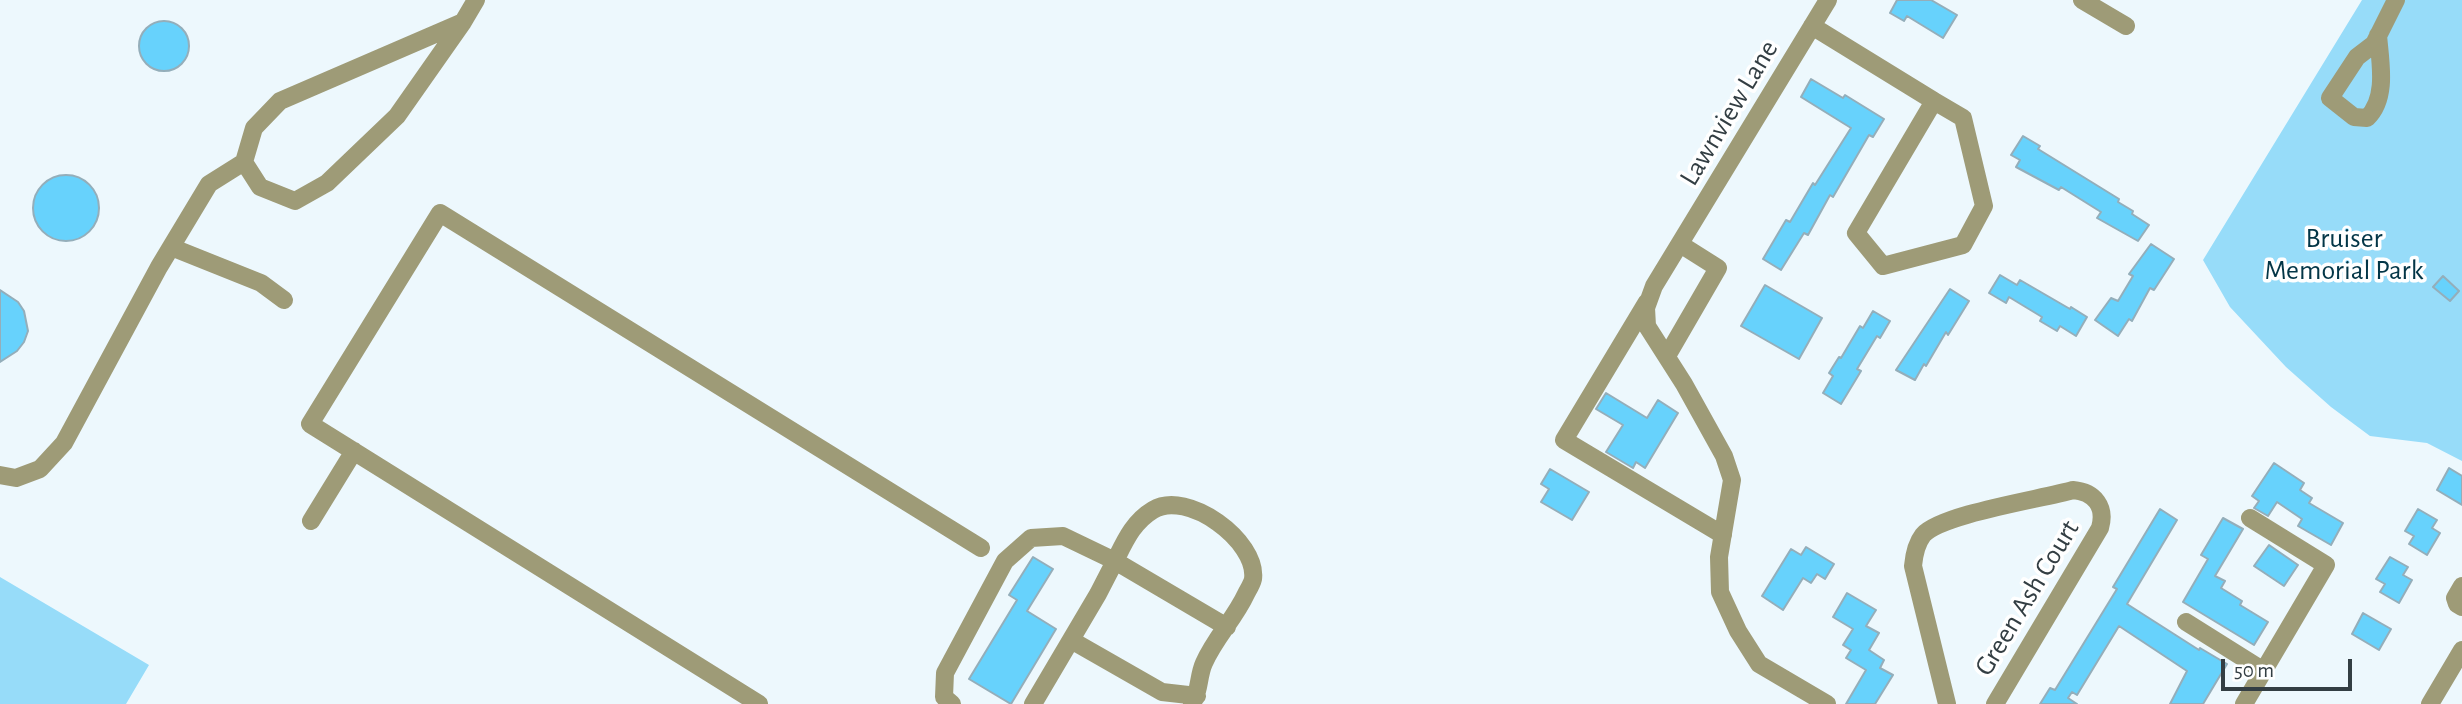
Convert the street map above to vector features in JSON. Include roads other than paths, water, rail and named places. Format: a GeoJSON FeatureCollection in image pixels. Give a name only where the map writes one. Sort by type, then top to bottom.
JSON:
{"type":"FeatureCollection","features":[{"type":"Feature","properties":{"kind":"street"},"geometry":{"type":"LineString","coordinates":[[243,162],[260,187],[295,201],[327,183],[397,116],[476,0]]}},
{"type":"Feature","properties":{"kind":"street","name":"Lawnview Lane"},"geometry":{"type":"LineString","coordinates":[[1723,535],[1564,440],[1828,0]]}},
{"type":"Feature","properties":{"kind":"street"},"geometry":{"type":"LineString","coordinates":[[2082,0],[2126,26]]}},
{"type":"Feature","properties":{"kind":"street"},"geometry":{"type":"LineString","coordinates":[[2378,35],[2396,0]]}},
{"type":"Feature","properties":{"kind":"street"},"geometry":{"type":"LineString","coordinates":[[0,475],[16,478],[40,469],[64,443],[171,247],[209,184],[243,162],[254,128],[280,101],[463,22]]}},
{"type":"Feature","properties":{"kind":"street"},"geometry":{"type":"LineString","coordinates":[[1812,26],[1963,118],[1984,206],[1963,245],[1882,266],[1856,233],[1934,101]]}},
{"type":"Feature","properties":{"kind":"street"},"geometry":{"type":"LineString","coordinates":[[759,704],[310,424],[440,213],[981,548]]}},
{"type":"Feature","properties":{"kind":"street"},"geometry":{"type":"LineString","coordinates":[[1667,356],[1718,268],[1680,244]]}},
{"type":"Feature","properties":{"kind":"street"},"geometry":{"type":"LineString","coordinates":[[171,247],[261,283],[284,300]]}},
{"type":"Feature","properties":{"kind":"street"},"geometry":{"type":"LineString","coordinates":[[1650,298],[1646,308],[1647,326],[1724,456],[1732,480],[1719,557],[1720,592],[1738,631],[1759,664],[1827,704]]}},
{"type":"Feature","properties":{"kind":"street"},"geometry":{"type":"LineString","coordinates":[[311,521],[354,451]]}},
{"type":"Feature","properties":{"kind":"street","name":"Green Ash Court"},"geometry":{"type":"LineString","coordinates":[[1947,704],[1913,566],[1923,535],[1943,522],[2073,490],[2086,492],[2095,499],[2101,509],[2100,528],[1995,704]]}},
{"type":"Feature","properties":{"kind":"street"},"geometry":{"type":"LineString","coordinates":[[1033,704],[1133,526],[1155,508],[1187,505],[1216,520],[1246,549],[1253,579],[1240,606],[1203,664],[1194,700],[1162,692],[1071,640]]}},
{"type":"Feature","properties":{"kind":"street"},"geometry":{"type":"LineString","coordinates":[[2244,704],[2326,565],[2250,519]]}},
{"type":"Feature","properties":{"kind":"street"},"geometry":{"type":"LineString","coordinates":[[952,704],[944,697],[945,673],[1005,561],[1031,538],[1063,536],[1115,561],[1227,627]]}},
{"type":"Feature","properties":{"kind":"street"},"geometry":{"type":"LineString","coordinates":[[2462,586],[2455,598],[2462,607]]}},
{"type":"Feature","properties":{"kind":"street"},"geometry":{"type":"LineString","coordinates":[[2186,622],[2264,671]]}},
{"type":"Feature","properties":{"kind":"street"},"geometry":{"type":"LineString","coordinates":[[2430,704],[2462,650]]}},
{"type":"Feature","properties":{"kind":"park label","name":"Bruiser Memorial Park"},"geometry":{"type":"Point","coordinates":[2344,255]}}]}
